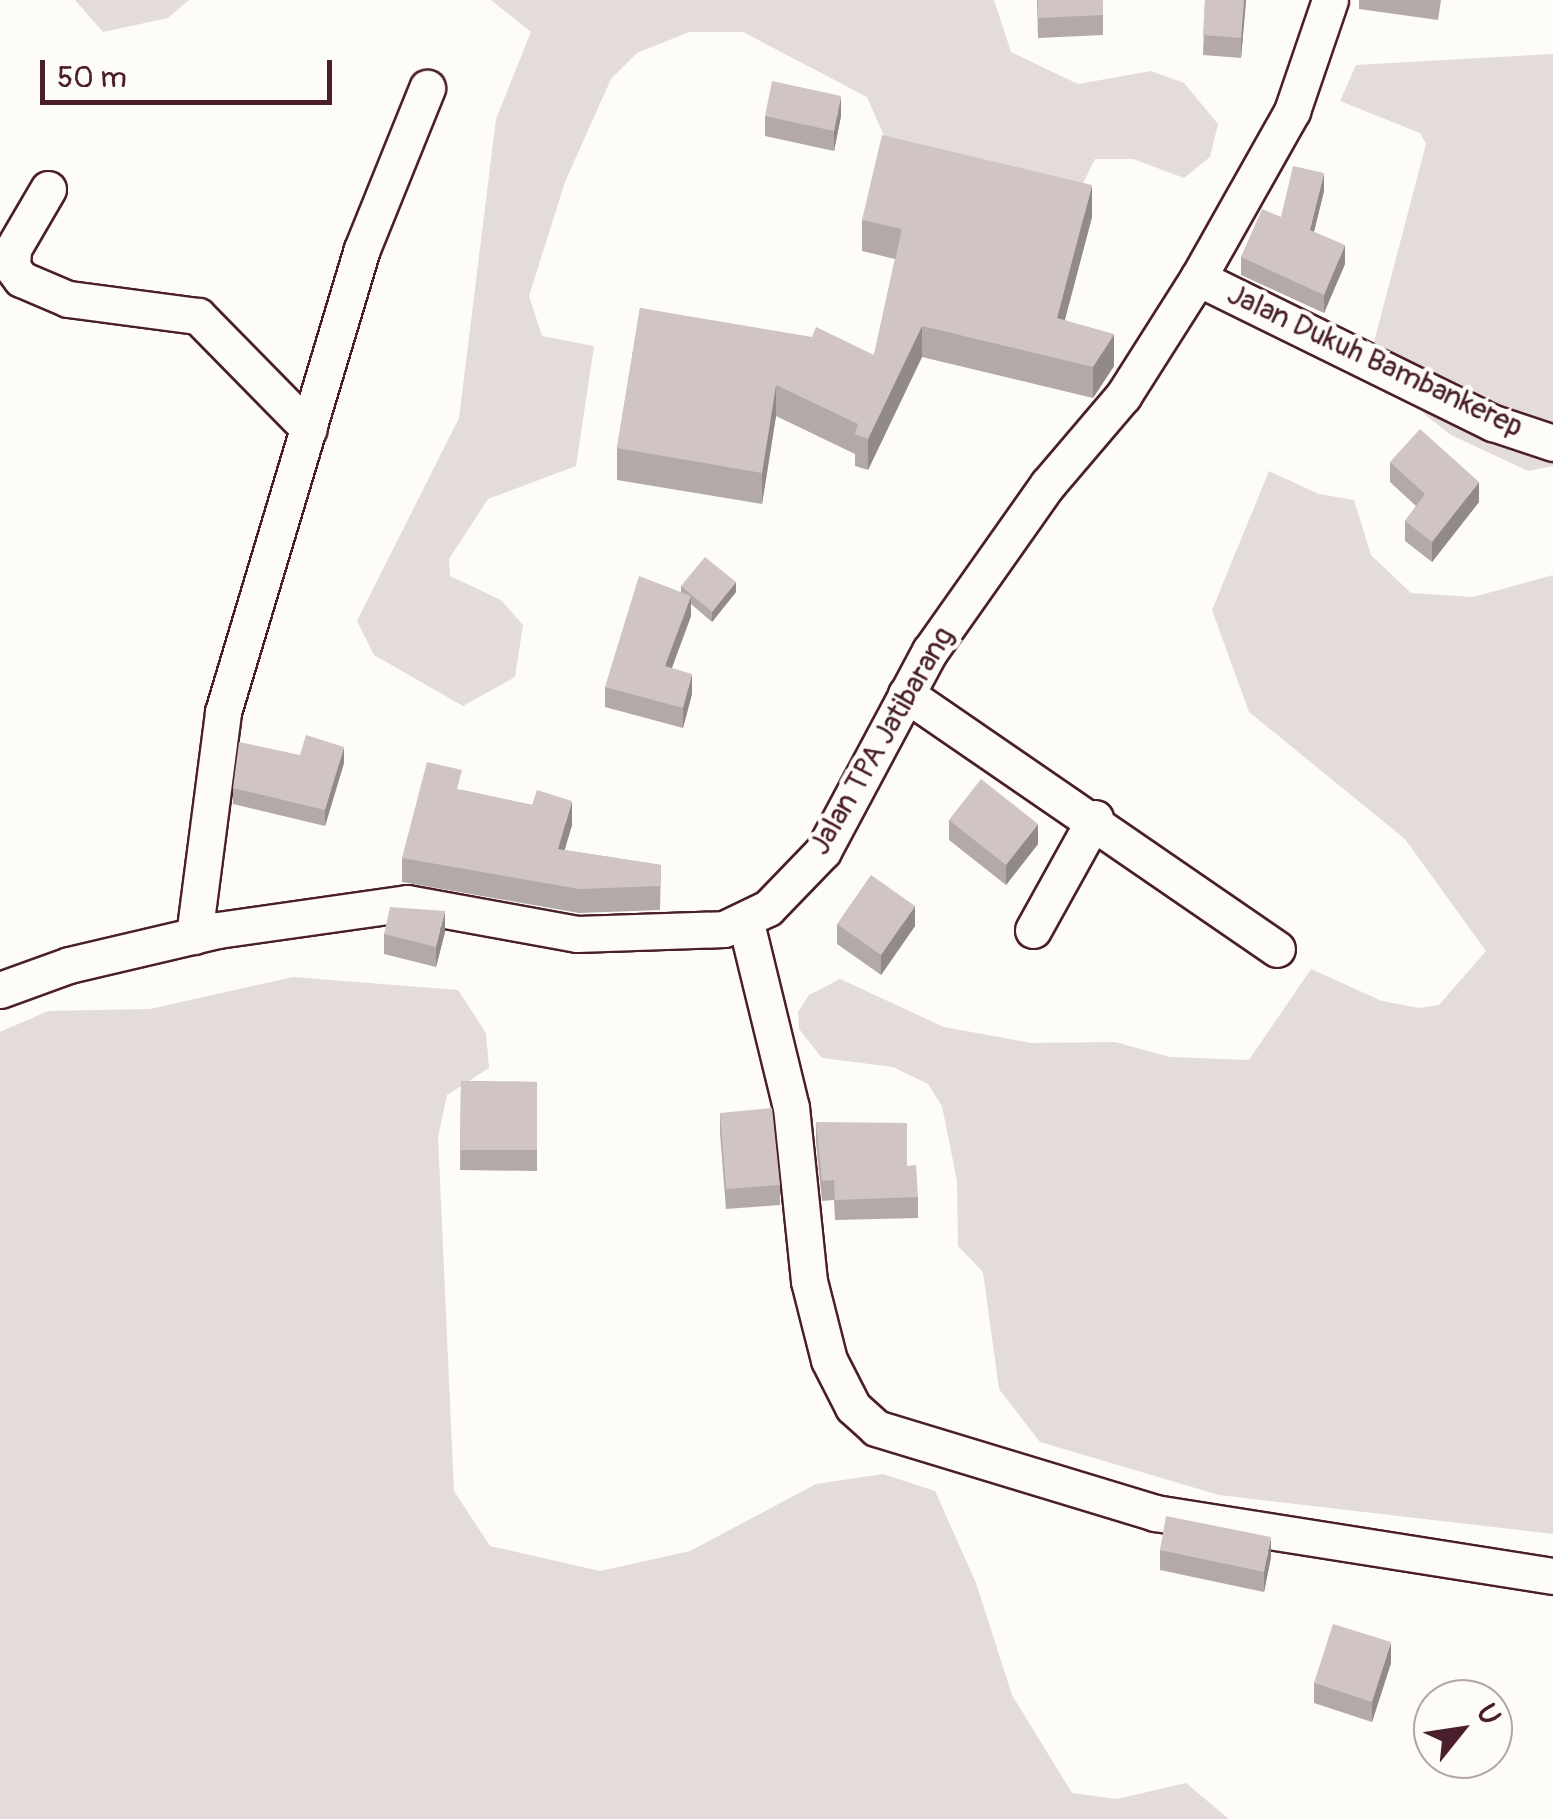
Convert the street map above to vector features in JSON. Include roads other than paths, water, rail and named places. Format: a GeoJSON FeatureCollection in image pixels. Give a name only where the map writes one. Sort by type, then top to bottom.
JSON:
{"type":"FeatureCollection","features":[{"type":"Feature","properties":{"kind":"street","name":"Jalan TPA Jatibarang"},"geometry":{"type":"LineString","coordinates":[[746,923],[823,851],[906,694],[1048,484],[1123,396],[1198,278],[1292,111],[1330,0]]}},
{"type":"Feature","properties":{"kind":"street"},"geometry":{"type":"LineString","coordinates":[[194,936],[223,712],[362,250],[427,88]]}},
{"type":"Feature","properties":{"kind":"street"},"geometry":{"type":"LineString","coordinates":[[48,189],[13,249],[12,268],[21,279],[68,299],[198,316],[308,428]]}},
{"type":"Feature","properties":{"kind":"street","name":"Jalan Dukuh Bambankerep"},"geometry":{"type":"LineString","coordinates":[[1198,278],[1493,422],[1553,442]]}},
{"type":"Feature","properties":{"kind":"street"},"geometry":{"type":"LineString","coordinates":[[906,694],[1095,818],[1277,949]]}},
{"type":"Feature","properties":{"kind":"street"},"geometry":{"type":"LineString","coordinates":[[1033,930],[1095,818]]}},
{"type":"Feature","properties":{"kind":"street"},"geometry":{"type":"LineString","coordinates":[[0,990],[194,936],[408,904],[578,934],[665,934],[746,923],[791,1107],[809,1280],[829,1360],[853,1407],[876,1428],[1155,1513],[1553,1576]]}}]}
